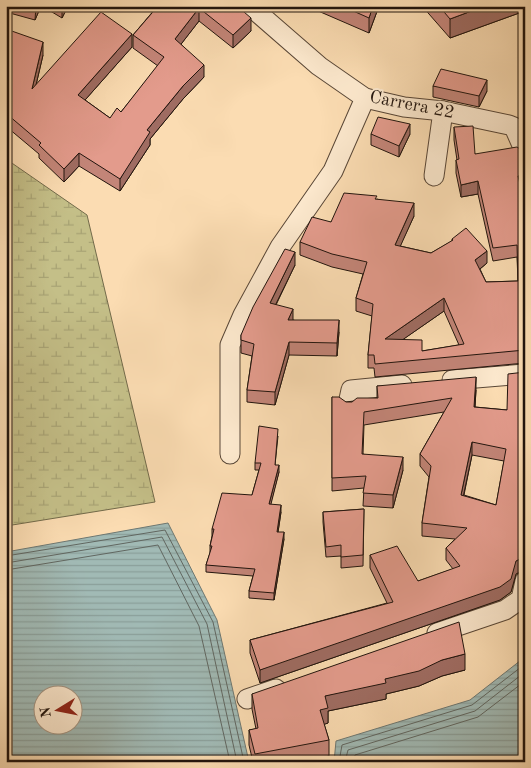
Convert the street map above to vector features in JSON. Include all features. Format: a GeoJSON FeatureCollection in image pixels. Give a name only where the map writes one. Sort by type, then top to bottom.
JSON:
{"type":"FeatureCollection","features":[{"type":"Feature","properties":{"kind":"street","name":"Carrera 22"},"geometry":{"type":"LineString","coordinates":[[250,6],[319,66],[365,98],[443,111],[514,126],[525,152]]}},
{"type":"Feature","properties":{"kind":"street"},"geometry":{"type":"LineString","coordinates":[[230,454],[230,345],[243,314],[280,247],[333,171],[365,98]]}},
{"type":"Feature","properties":{"kind":"street"},"geometry":{"type":"LineString","coordinates":[[434,176],[443,111]]}},
{"type":"Feature","properties":{"kind":"street"},"geometry":{"type":"LineString","coordinates":[[438,382],[525,374]]}},
{"type":"Feature","properties":{"kind":"street"},"geometry":{"type":"LineString","coordinates":[[348,404],[351,390],[418,384]]}},
{"type":"Feature","properties":{"kind":"street"},"geometry":{"type":"LineString","coordinates":[[424,638],[505,610],[520,599],[525,582]]}},
{"type":"Feature","properties":{"kind":"street"},"geometry":{"type":"LineString","coordinates":[[247,699],[294,683]]}},
{"type":"Feature","properties":{"kind":"green space"},"geometry":{"type":"Polygon","coordinates":[[[6,159],[87,215],[155,502],[6,526],[6,159]]]}},
{"type":"Feature","properties":{"kind":"water"},"geometry":{"type":"Polygon","coordinates":[[[168,523],[217,620],[249,762],[6,762],[6,552],[168,523]]]}},
{"type":"Feature","properties":{"kind":"water"},"geometry":{"type":"Polygon","coordinates":[[[525,657],[525,762],[334,762],[336,741],[470,700],[525,657]]]}},
{"type":"Feature","properties":{"kind":"building"},"geometry":{"type":"Polygon","coordinates":[[[158,6],[237,6],[251,18],[233,35],[199,8],[175,39],[204,65],[183,86],[147,130],[150,132],[120,179],[79,153],[64,169],[39,145],[41,143],[8,115],[6,119],[6,29],[43,42],[32,89],[101,12],[132,34],[78,95],[110,118],[117,108],[121,112],[164,57],[133,35],[158,6]]]}},
{"type":"Feature","properties":{"kind":"building"},"geometry":{"type":"Polygon","coordinates":[[[342,6],[373,6],[369,18],[342,6]]]}},
{"type":"Feature","properties":{"kind":"building"},"geometry":{"type":"Polygon","coordinates":[[[439,6],[485,6],[450,19],[439,6]]]}},
{"type":"Feature","properties":{"kind":"building"},"geometry":{"type":"Polygon","coordinates":[[[441,69],[487,80],[479,96],[433,86],[441,69]]]}},
{"type":"Feature","properties":{"kind":"building"},"geometry":{"type":"Polygon","coordinates":[[[378,117],[410,124],[399,146],[371,134],[378,117]]]}},
{"type":"Feature","properties":{"kind":"building"},"geometry":{"type":"Polygon","coordinates":[[[473,126],[475,154],[517,147],[520,149],[523,176],[518,176],[525,204],[525,350],[375,364],[374,355],[368,355],[373,304],[356,298],[367,262],[332,254],[300,242],[312,217],[331,222],[344,193],[377,196],[375,199],[414,203],[395,245],[431,253],[453,240],[466,228],[487,251],[475,260],[486,282],[518,281],[517,245],[493,248],[478,181],[461,185],[456,160],[459,159],[454,127],[473,126]],[[444,298],[385,339],[422,340],[422,351],[464,344],[444,298]]]}},
{"type":"Feature","properties":{"kind":"building"},"geometry":{"type":"Polygon","coordinates":[[[285,249],[295,252],[270,303],[293,309],[288,320],[339,320],[337,343],[289,342],[275,392],[247,390],[254,344],[241,340],[241,335],[253,307],[285,249]]]}},
{"type":"Feature","properties":{"kind":"building"},"geometry":{"type":"Polygon","coordinates":[[[525,372],[525,554],[524,557],[516,561],[511,579],[500,587],[260,670],[250,640],[393,602],[370,555],[397,546],[418,581],[460,566],[446,548],[467,528],[422,523],[431,466],[420,454],[452,398],[364,412],[362,454],[403,457],[393,495],[363,493],[366,476],[332,478],[332,397],[339,397],[346,402],[352,402],[357,398],[378,398],[377,386],[476,377],[474,407],[507,410],[508,374],[525,372]],[[472,442],[461,495],[496,505],[506,449],[472,442]]]}},
{"type":"Feature","properties":{"kind":"building"},"geometry":{"type":"Polygon","coordinates":[[[259,426],[278,429],[275,465],[279,465],[269,504],[281,505],[277,532],[284,532],[274,593],[249,591],[255,569],[206,565],[212,546],[210,546],[214,529],[212,529],[222,493],[252,495],[261,463],[255,463],[259,426]]]}},
{"type":"Feature","properties":{"kind":"building"},"geometry":{"type":"Polygon","coordinates":[[[364,509],[363,555],[341,557],[341,545],[326,547],[323,512],[364,509]]]}},
{"type":"Feature","properties":{"kind":"building"},"geometry":{"type":"Polygon","coordinates":[[[459,622],[465,654],[442,660],[419,671],[385,679],[386,683],[325,696],[328,708],[320,710],[329,740],[255,754],[249,730],[258,728],[252,694],[459,622]]]}}]}
